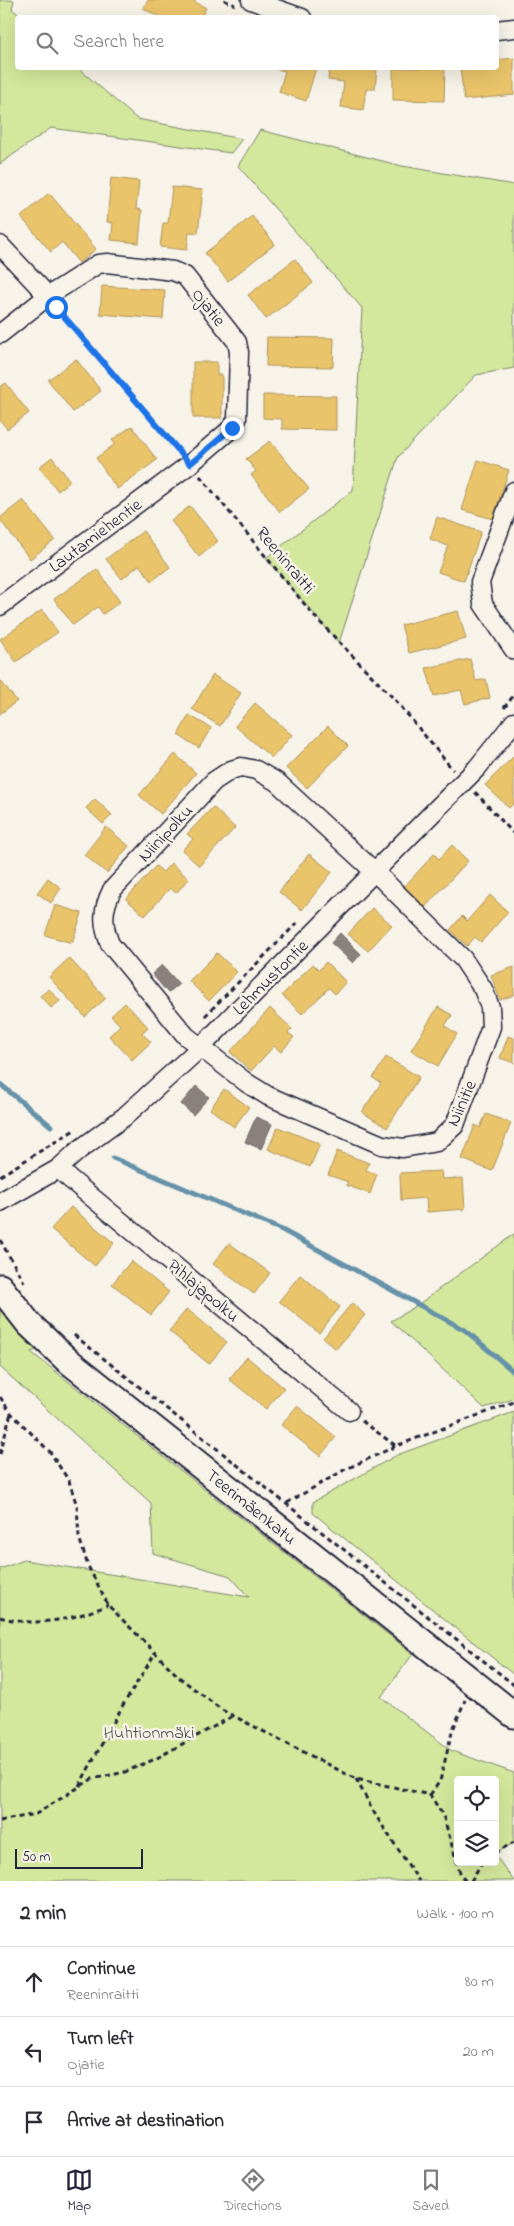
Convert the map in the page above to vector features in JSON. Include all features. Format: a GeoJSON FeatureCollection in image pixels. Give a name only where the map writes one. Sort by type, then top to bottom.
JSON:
{"type":"FeatureCollection","features":[{"type":"Feature","properties":{"kind":"street"},"geometry":{"type":"LineString","coordinates":[[251,0],[294,15]]}},
{"type":"Feature","properties":{"kind":"street"},"geometry":{"type":"LineString","coordinates":[[499,30],[514,28]]}},
{"type":"Feature","properties":{"kind":"street"},"geometry":{"type":"LineString","coordinates":[[0,245],[52,294]]}},
{"type":"Feature","properties":{"kind":"street","name":"Ojatie"},"geometry":{"type":"LineString","coordinates":[[0,334],[52,294],[98,264],[173,271],[185,276],[237,342],[238,352],[237,419],[232,428],[190,464]]}},
{"type":"Feature","properties":{"kind":"street","name":"Lautamiehentie"},"geometry":{"type":"LineString","coordinates":[[0,606],[190,464]]}},
{"type":"Feature","properties":{"kind":"street"},"geometry":{"type":"LineString","coordinates":[[514,491],[480,582],[483,604],[514,650]]}},
{"type":"Feature","properties":{"kind":"street","name":"Lehmustontie"},"geometry":{"type":"LineString","coordinates":[[0,1202],[58,1169],[79,1150],[124,1117],[200,1048],[464,780],[508,716]]}},
{"type":"Feature","properties":{"kind":"street","name":"Niinipolku"},"geometry":{"type":"LineString","coordinates":[[200,1048],[186,1036],[110,944],[104,931],[103,917],[104,905],[112,890],[214,781],[231,770],[241,768],[256,770],[277,782],[375,872]]}},
{"type":"Feature","properties":{"kind":"street","name":"Niinitie"},"geometry":{"type":"LineString","coordinates":[[200,1048],[268,1096],[382,1145],[403,1148],[421,1146],[437,1142],[446,1136],[455,1125],[461,1112],[491,1026],[490,1007],[483,989],[462,959],[375,872]]}},
{"type":"Feature","properties":{"kind":"street","name":"Pihlajapolku"},"geometry":{"type":"LineString","coordinates":[[58,1169],[349,1411]]}},
{"type":"Feature","properties":{"kind":"street","name":"Teerimäenkatu"},"geometry":{"type":"LineString","coordinates":[[0,1288],[29,1324],[66,1359],[514,1715]]}},
{"type":"Feature","properties":{"kind":"path","name":"Reeninraitti"},"geometry":{"type":"LineString","coordinates":[[52,294],[56,307],[190,464],[315,618],[398,703],[451,768],[514,834]]}},
{"type":"Feature","properties":{"kind":"path"},"geometry":{"type":"LineString","coordinates":[[508,716],[514,695]]}},
{"type":"Feature","properties":{"kind":"path"},"geometry":{"type":"LineString","coordinates":[[447,773],[457,762]]}},
{"type":"Feature","properties":{"kind":"path"},"geometry":{"type":"LineString","coordinates":[[186,1036],[301,919]]}},
{"type":"Feature","properties":{"kind":"path"},"geometry":{"type":"LineString","coordinates":[[0,1176],[78,1127]]}},
{"type":"Feature","properties":{"kind":"path"},"geometry":{"type":"LineString","coordinates":[[0,1240],[25,1284]]}},
{"type":"Feature","properties":{"kind":"path"},"geometry":{"type":"LineString","coordinates":[[73,1335],[514,1685]]}},
{"type":"Feature","properties":{"kind":"path"},"geometry":{"type":"LineString","coordinates":[[0,1398],[50,1452],[69,1481],[76,1506],[79,1537],[86,1558],[108,1605],[123,1623],[156,1652],[180,1678],[222,1710],[356,1779],[430,1794],[443,1815],[461,1876],[466,1881]]}},
{"type":"Feature","properties":{"kind":"path"},"geometry":{"type":"LineString","coordinates":[[287,1503],[344,1470],[396,1446],[514,1402]]}},
{"type":"Feature","properties":{"kind":"path"},"geometry":{"type":"LineString","coordinates":[[349,1411],[396,1446]]}},
{"type":"Feature","properties":{"kind":"path"},"geometry":{"type":"LineString","coordinates":[[0,1454],[11,1412]]}},
{"type":"Feature","properties":{"kind":"path"},"geometry":{"type":"LineString","coordinates":[[0,1617],[12,1621],[47,1621],[86,1614],[108,1605]]}},
{"type":"Feature","properties":{"kind":"path"},"geometry":{"type":"LineString","coordinates":[[79,1786],[119,1712],[156,1652]]}},
{"type":"Feature","properties":{"kind":"path"},"geometry":{"type":"LineString","coordinates":[[430,1794],[440,1781],[452,1732],[473,1682]]}},
{"type":"Feature","properties":{"kind":"path"},"geometry":{"type":"LineString","coordinates":[[0,1821],[36,1814],[92,1779],[126,1772],[157,1758],[234,1716]]}},
{"type":"Feature","properties":{"kind":"path"},"geometry":{"type":"LineString","coordinates":[[356,1779],[376,1816],[419,1881]]}},
{"type":"Feature","properties":{"kind":"path"},"geometry":{"type":"LineString","coordinates":[[499,1851],[514,1842]]}},
{"type":"Feature","properties":{"kind":"path"},"geometry":{"type":"LineString","coordinates":[[471,1881],[480,1866]]}},
{"type":"Feature","properties":{"kind":"green space"},"geometry":{"type":"Polygon","coordinates":[[[0,0],[14,0],[12,9],[20,15],[15,15],[15,70],[80,70],[137,119],[242,139],[231,153],[51,128],[0,164],[0,0]]]}},
{"type":"Feature","properties":{"kind":"green space"},"geometry":{"type":"Polygon","coordinates":[[[260,130],[402,166],[514,185],[514,368],[476,375],[398,457],[339,643],[266,558],[353,490],[362,308],[238,166],[260,130]]]}},
{"type":"Feature","properties":{"kind":"green space"},"geometry":{"type":"Polygon","coordinates":[[[514,1234],[514,1399],[484,1408],[391,1321],[416,1306],[514,1234]]]}},
{"type":"Feature","properties":{"kind":"green space","name":"Huhtionmäki"},"geometry":{"type":"Polygon","coordinates":[[[0,1297],[39,1349],[31,1352],[413,1654],[381,1697],[452,1751],[514,1773],[514,1843],[499,1851],[499,1776],[454,1776],[454,1866],[499,1866],[499,1860],[514,1881],[0,1881],[0,1569],[24,1560],[249,1597],[230,1576],[153,1553],[151,1503],[0,1367],[0,1297]]]}},
{"type":"Feature","properties":{"kind":"green space"},"geometry":{"type":"Polygon","coordinates":[[[514,1412],[514,1675],[313,1513],[313,1502],[397,1455],[514,1412]]]}},
{"type":"Feature","properties":{"kind":"building: Homes"},"geometry":{"type":"Polygon","coordinates":[[[148,0],[192,0],[206,8],[202,15],[155,15],[143,8],[148,0]]]}},
{"type":"Feature","properties":{"kind":"building: Homes"},"geometry":{"type":"Polygon","coordinates":[[[514,58],[514,95],[464,100],[460,70],[499,70],[499,60],[514,58]]]}},
{"type":"Feature","properties":{"kind":"building: Homes"},"geometry":{"type":"Polygon","coordinates":[[[281,70],[315,70],[306,101],[279,92],[285,71],[281,70]]]}},
{"type":"Feature","properties":{"kind":"building: Homes"},"geometry":{"type":"Polygon","coordinates":[[[329,70],[377,70],[375,89],[366,89],[363,110],[341,107],[344,82],[328,80],[329,70]]]}},
{"type":"Feature","properties":{"kind":"building: Homes"},"geometry":{"type":"Polygon","coordinates":[[[393,70],[445,70],[444,101],[393,100],[393,70]]]}},
{"type":"Feature","properties":{"kind":"building: Homes"},"geometry":{"type":"Polygon","coordinates":[[[111,178],[139,181],[136,209],[142,210],[139,243],[111,240],[113,223],[107,222],[111,178]]]}},
{"type":"Feature","properties":{"kind":"building: Homes"},"geometry":{"type":"Polygon","coordinates":[[[172,187],[203,190],[198,233],[189,232],[187,250],[160,247],[163,223],[168,223],[172,187]]]}},
{"type":"Feature","properties":{"kind":"building: Homes"},"geometry":{"type":"Polygon","coordinates":[[[49,193],[96,249],[79,263],[62,242],[51,252],[21,217],[49,193]]]}},
{"type":"Feature","properties":{"kind":"building: Homes"},"geometry":{"type":"Polygon","coordinates":[[[252,216],[275,244],[228,281],[205,253],[252,216]]]}},
{"type":"Feature","properties":{"kind":"building: Homes"},"geometry":{"type":"Polygon","coordinates":[[[295,259],[313,283],[266,319],[248,295],[295,259]]]}},
{"type":"Feature","properties":{"kind":"building: Homes"},"geometry":{"type":"Polygon","coordinates":[[[102,286],[165,290],[163,319],[100,314],[102,286]]]}},
{"type":"Feature","properties":{"kind":"building: Homes"},"geometry":{"type":"Polygon","coordinates":[[[267,337],[334,338],[333,367],[266,366],[267,337]]]}},
{"type":"Feature","properties":{"kind":"building: Homes"},"geometry":{"type":"Polygon","coordinates":[[[76,359],[101,391],[73,412],[48,380],[76,359]]]}},
{"type":"Feature","properties":{"kind":"building: Homes"},"geometry":{"type":"Polygon","coordinates":[[[193,362],[217,362],[217,375],[222,375],[222,418],[193,418],[193,362]]]}},
{"type":"Feature","properties":{"kind":"building: Homes"},"geometry":{"type":"Polygon","coordinates":[[[6,383],[29,413],[7,429],[0,420],[0,387],[6,383]]]}},
{"type":"Feature","properties":{"kind":"building: Homes"},"geometry":{"type":"Polygon","coordinates":[[[263,395],[336,396],[336,430],[282,429],[282,419],[263,418],[263,395]]]}},
{"type":"Feature","properties":{"kind":"building: Homes"},"geometry":{"type":"Polygon","coordinates":[[[132,426],[157,460],[117,489],[96,458],[115,444],[112,440],[132,426]]]}},
{"type":"Feature","properties":{"kind":"building: Homes"},"geometry":{"type":"Polygon","coordinates":[[[270,441],[309,489],[280,512],[251,475],[256,471],[246,459],[270,441]]]}},
{"type":"Feature","properties":{"kind":"building: Homes"},"geometry":{"type":"Polygon","coordinates":[[[52,457],[70,481],[58,491],[39,467],[52,457]]]}},
{"type":"Feature","properties":{"kind":"building: Homes"},"geometry":{"type":"Polygon","coordinates":[[[478,460],[509,470],[493,519],[462,510],[478,460]]]}},
{"type":"Feature","properties":{"kind":"building: Homes"},"geometry":{"type":"Polygon","coordinates":[[[23,500],[55,540],[30,559],[0,520],[0,518],[23,500]]]}},
{"type":"Feature","properties":{"kind":"building: Homes"},"geometry":{"type":"Polygon","coordinates":[[[190,506],[218,541],[199,557],[171,521],[190,506]]]}},
{"type":"Feature","properties":{"kind":"building: Homes"},"geometry":{"type":"Polygon","coordinates":[[[437,517],[481,532],[464,581],[438,572],[448,546],[430,539],[437,517]]]}},
{"type":"Feature","properties":{"kind":"building: Homes"},"geometry":{"type":"Polygon","coordinates":[[[143,531],[170,567],[152,581],[139,565],[122,579],[106,559],[143,531]]]}},
{"type":"Feature","properties":{"kind":"building: Homes"},"geometry":{"type":"Polygon","coordinates":[[[97,569],[120,602],[103,614],[98,607],[73,625],[54,599],[97,569]]]}},
{"type":"Feature","properties":{"kind":"building: Homes"},"geometry":{"type":"Polygon","coordinates":[[[42,610],[58,632],[16,662],[0,639],[42,610]]]}},
{"type":"Feature","properties":{"kind":"building: Homes"},"geometry":{"type":"Polygon","coordinates":[[[458,611],[466,639],[409,653],[401,625],[458,611]]]}},
{"type":"Feature","properties":{"kind":"building: Homes"},"geometry":{"type":"Polygon","coordinates":[[[470,659],[476,681],[486,679],[490,698],[465,704],[461,690],[434,696],[426,668],[470,659]]]}},
{"type":"Feature","properties":{"kind":"building: Homes"},"geometry":{"type":"Polygon","coordinates":[[[213,675],[241,693],[220,726],[192,709],[213,675]]]}},
{"type":"Feature","properties":{"kind":"building: Homes"},"geometry":{"type":"Polygon","coordinates":[[[0,680],[17,701],[0,714],[0,680]]]}},
{"type":"Feature","properties":{"kind":"building: Homes"},"geometry":{"type":"Polygon","coordinates":[[[255,703],[292,735],[272,758],[235,726],[255,703]]]}},
{"type":"Feature","properties":{"kind":"building: Homes"},"geometry":{"type":"Polygon","coordinates":[[[189,715],[211,728],[199,748],[178,735],[189,715]]]}},
{"type":"Feature","properties":{"kind":"building: Homes"},"geometry":{"type":"Polygon","coordinates":[[[328,726],[348,746],[307,788],[286,768],[328,726]]]}},
{"type":"Feature","properties":{"kind":"building: Homes"},"geometry":{"type":"Polygon","coordinates":[[[175,754],[196,773],[161,814],[139,795],[175,754]]]}},
{"type":"Feature","properties":{"kind":"building: Homes"},"geometry":{"type":"Polygon","coordinates":[[[514,756],[514,803],[509,808],[485,785],[514,756]]]}},
{"type":"Feature","properties":{"kind":"building: Homes"},"geometry":{"type":"Polygon","coordinates":[[[95,799],[112,815],[103,824],[86,808],[95,799]]]}},
{"type":"Feature","properties":{"kind":"building: Homes"},"geometry":{"type":"Polygon","coordinates":[[[213,807],[235,828],[199,866],[182,850],[193,839],[187,834],[213,807]]]}},
{"type":"Feature","properties":{"kind":"building: Homes"},"geometry":{"type":"Polygon","coordinates":[[[106,827],[129,846],[107,873],[84,855],[106,827]]]}},
{"type":"Feature","properties":{"kind":"building: Homes"},"geometry":{"type":"Polygon","coordinates":[[[452,845],[468,861],[425,907],[404,887],[434,854],[439,859],[452,845]]]}},
{"type":"Feature","properties":{"kind":"building: Homes"},"geometry":{"type":"Polygon","coordinates":[[[309,854],[332,872],[302,910],[279,892],[309,854]]]}},
{"type":"Feature","properties":{"kind":"building: Homes"},"geometry":{"type":"Polygon","coordinates":[[[171,863],[189,879],[176,893],[170,888],[145,916],[126,899],[156,866],[163,872],[171,863]]]}},
{"type":"Feature","properties":{"kind":"building: Homes"},"geometry":{"type":"Polygon","coordinates":[[[48,878],[61,888],[51,903],[37,893],[48,878]]]}},
{"type":"Feature","properties":{"kind":"building: Homes"},"geometry":{"type":"Polygon","coordinates":[[[490,895],[508,912],[481,942],[475,937],[467,946],[450,930],[462,916],[467,921],[490,895]]]}},
{"type":"Feature","properties":{"kind":"building: Homes"},"geometry":{"type":"Polygon","coordinates":[[[55,905],[82,913],[72,943],[45,935],[55,905]]]}},
{"type":"Feature","properties":{"kind":"building: Homes"},"geometry":{"type":"Polygon","coordinates":[[[372,908],[392,925],[368,951],[348,934],[372,908]]]}},
{"type":"Feature","properties":{"kind":"building: Homes"},"geometry":{"type":"Polygon","coordinates":[[[217,953],[237,972],[209,1001],[189,981],[217,953]]]}},
{"type":"Feature","properties":{"kind":"building: Homes"},"geometry":{"type":"Polygon","coordinates":[[[69,958],[106,998],[85,1017],[49,977],[69,958]]]}},
{"type":"Feature","properties":{"kind":"building: Homes"},"geometry":{"type":"Polygon","coordinates":[[[326,962],[346,982],[335,994],[329,988],[302,1014],[282,995],[313,964],[319,970],[326,962]]]}},
{"type":"Feature","properties":{"kind":"building: Homes"},"geometry":{"type":"Polygon","coordinates":[[[514,967],[514,995],[500,1000],[491,975],[514,967]]]}},
{"type":"Feature","properties":{"kind":"building: Homes"},"geometry":{"type":"Polygon","coordinates":[[[49,989],[60,1001],[51,1008],[40,996],[49,989]]]}},
{"type":"Feature","properties":{"kind":"building: Homes"},"geometry":{"type":"Polygon","coordinates":[[[125,1003],[148,1027],[142,1033],[151,1042],[132,1060],[109,1036],[120,1025],[111,1016],[125,1003]]]}},
{"type":"Feature","properties":{"kind":"building: Homes"},"geometry":{"type":"Polygon","coordinates":[[[438,1007],[452,1015],[445,1026],[457,1034],[438,1066],[411,1050],[438,1007]]]}},
{"type":"Feature","properties":{"kind":"building: Homes"},"geometry":{"type":"Polygon","coordinates":[[[270,1008],[292,1029],[288,1033],[294,1037],[281,1052],[274,1046],[251,1071],[230,1052],[270,1008]]]}},
{"type":"Feature","properties":{"kind":"building: Homes"},"geometry":{"type":"Polygon","coordinates":[[[508,1036],[514,1038],[514,1063],[500,1058],[508,1036]]]}},
{"type":"Feature","properties":{"kind":"building: Homes"},"geometry":{"type":"Polygon","coordinates":[[[386,1057],[419,1077],[387,1128],[362,1112],[381,1083],[373,1078],[386,1057]]]}},
{"type":"Feature","properties":{"kind":"building: Homes"},"geometry":{"type":"Polygon","coordinates":[[[224,1089],[249,1107],[234,1127],[210,1109],[224,1089]]]}},
{"type":"Feature","properties":{"kind":"building: Homes"},"geometry":{"type":"Polygon","coordinates":[[[486,1114],[511,1123],[492,1171],[462,1159],[475,1125],[480,1128],[486,1114]]]}},
{"type":"Feature","properties":{"kind":"building: Homes"},"geometry":{"type":"Polygon","coordinates":[[[278,1127],[320,1144],[310,1167],[268,1149],[278,1127]]]}},
{"type":"Feature","properties":{"kind":"building: Homes"},"geometry":{"type":"Polygon","coordinates":[[[337,1151],[369,1163],[366,1170],[377,1174],[370,1194],[346,1185],[348,1182],[328,1175],[337,1151]]]}},
{"type":"Feature","properties":{"kind":"building: Homes"},"geometry":{"type":"Polygon","coordinates":[[[441,1171],[442,1179],[463,1178],[465,1209],[427,1212],[426,1198],[401,1200],[400,1173],[441,1171]]]}},
{"type":"Feature","properties":{"kind":"building: Homes"},"geometry":{"type":"Polygon","coordinates":[[[71,1207],[114,1243],[95,1266],[51,1229],[71,1207]]]}},
{"type":"Feature","properties":{"kind":"building: Homes"},"geometry":{"type":"Polygon","coordinates":[[[229,1243],[270,1273],[254,1294],[213,1264],[229,1243]]]}},
{"type":"Feature","properties":{"kind":"building: Homes"},"geometry":{"type":"Polygon","coordinates":[[[131,1261],[169,1292],[151,1315],[112,1284],[131,1261]]]}},
{"type":"Feature","properties":{"kind":"building: Homes"},"geometry":{"type":"Polygon","coordinates":[[[300,1275],[340,1307],[319,1333],[279,1301],[300,1275]]]}},
{"type":"Feature","properties":{"kind":"building: Homes"},"geometry":{"type":"Polygon","coordinates":[[[352,1303],[365,1315],[336,1349],[323,1338],[352,1303]]]}},
{"type":"Feature","properties":{"kind":"building: Homes"},"geometry":{"type":"Polygon","coordinates":[[[187,1309],[227,1342],[209,1364],[169,1331],[187,1309]]]}},
{"type":"Feature","properties":{"kind":"building: Homes"},"geometry":{"type":"Polygon","coordinates":[[[247,1357],[284,1388],[266,1409],[229,1379],[247,1357]]]}},
{"type":"Feature","properties":{"kind":"building: Homes"},"geometry":{"type":"Polygon","coordinates":[[[297,1406],[336,1437],[320,1456],[281,1425],[297,1406]]]}},
{"type":"Feature","properties":{"kind":"building: Industry"},"geometry":{"type":"Polygon","coordinates":[[[340,933],[361,954],[353,963],[331,943],[340,933]]]}},
{"type":"Feature","properties":{"kind":"building: Industry"},"geometry":{"type":"Polygon","coordinates":[[[162,965],[179,984],[168,993],[152,974],[162,965]]]}},
{"type":"Feature","properties":{"kind":"building: Industry"},"geometry":{"type":"Polygon","coordinates":[[[196,1086],[209,1097],[193,1115],[181,1104],[196,1086]]]}},
{"type":"Feature","properties":{"kind":"building: Industry"},"geometry":{"type":"Polygon","coordinates":[[[256,1117],[272,1124],[261,1149],[245,1142],[256,1117]]]}},
{"type":"Feature","properties":{"kind":"waterway"},"geometry":{"type":"LineString","coordinates":[[0,1084],[51,1126]]}},
{"type":"Feature","properties":{"kind":"waterway"},"geometry":{"type":"LineString","coordinates":[[113,1158],[282,1230],[465,1330],[514,1372]]}},
{"type":"Feature","properties":{"kind":"route"},"geometry":{"type":"LineString","coordinates":[[56,307],[190,464],[232,428]]}}]}
